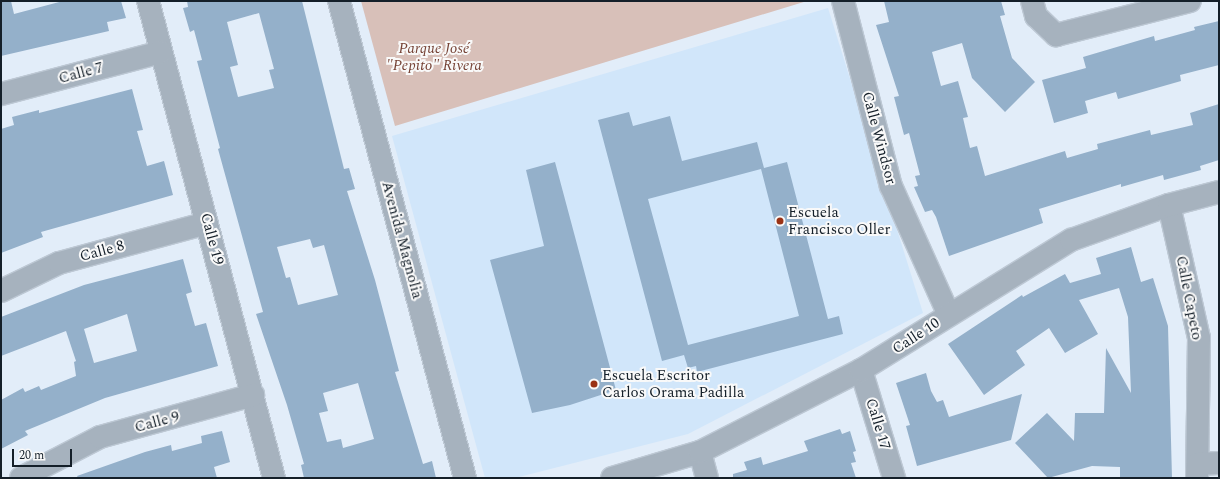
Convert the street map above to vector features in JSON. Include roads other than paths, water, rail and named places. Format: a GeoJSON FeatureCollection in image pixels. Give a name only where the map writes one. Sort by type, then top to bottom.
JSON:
{"type":"FeatureCollection","features":[{"type":"Feature","properties":{"kind":"street","name":"Calle 19"},"geometry":{"type":"LineString","coordinates":[[148,1],[208,223],[274,478]]}},
{"type":"Feature","properties":{"kind":"street","name":"Avenida Magnolia"},"geometry":{"type":"LineString","coordinates":[[339,1],[464,478]]}},
{"type":"Feature","properties":{"kind":"street","name":"Calle Windsor"},"geometry":{"type":"LineString","coordinates":[[842,1],[891,186],[949,315]]}},
{"type":"Feature","properties":{"kind":"street"},"geometry":{"type":"LineString","coordinates":[[1032,1],[1036,16],[1056,35],[1190,1]]}},
{"type":"Feature","properties":{"kind":"street","name":"Calle 7"},"geometry":{"type":"LineString","coordinates":[[1,94],[161,52]]}},
{"type":"Feature","properties":{"kind":"street","name":"Calle 10"},"geometry":{"type":"LineString","coordinates":[[612,478],[700,452],[861,370],[1071,240],[1169,205],[1219,192]]}},
{"type":"Feature","properties":{"kind":"street","name":"Calle Capeto"},"geometry":{"type":"LineString","coordinates":[[1169,205],[1199,338],[1205,468]]}},
{"type":"Feature","properties":{"kind":"street","name":"Calle 8"},"geometry":{"type":"LineString","coordinates":[[1,291],[59,263],[208,223]]}},
{"type":"Feature","properties":{"kind":"street","name":"Calle 17"},"geometry":{"type":"LineString","coordinates":[[861,370],[894,478]]}},
{"type":"Feature","properties":{"kind":"street","name":"Calle 9"},"geometry":{"type":"LineString","coordinates":[[21,478],[100,437],[253,395]]}},
{"type":"Feature","properties":{"kind":"street"},"geometry":{"type":"LineString","coordinates":[[700,452],[707,478]]}},
{"type":"Feature","properties":{"kind":"place","name":"Escuela Francisco Oller"},"geometry":{"type":"Point","coordinates":[780,221]}},
{"type":"Feature","properties":{"kind":"place","name":"Escuela Escritor Carlos Orama Padilla"},"geometry":{"type":"Point","coordinates":[594,384]}},
{"type":"Feature","properties":{"kind":"park label","name":"Parque José \"Pepito\" Rivera"},"geometry":{"type":"Point","coordinates":[434,56]}}]}
